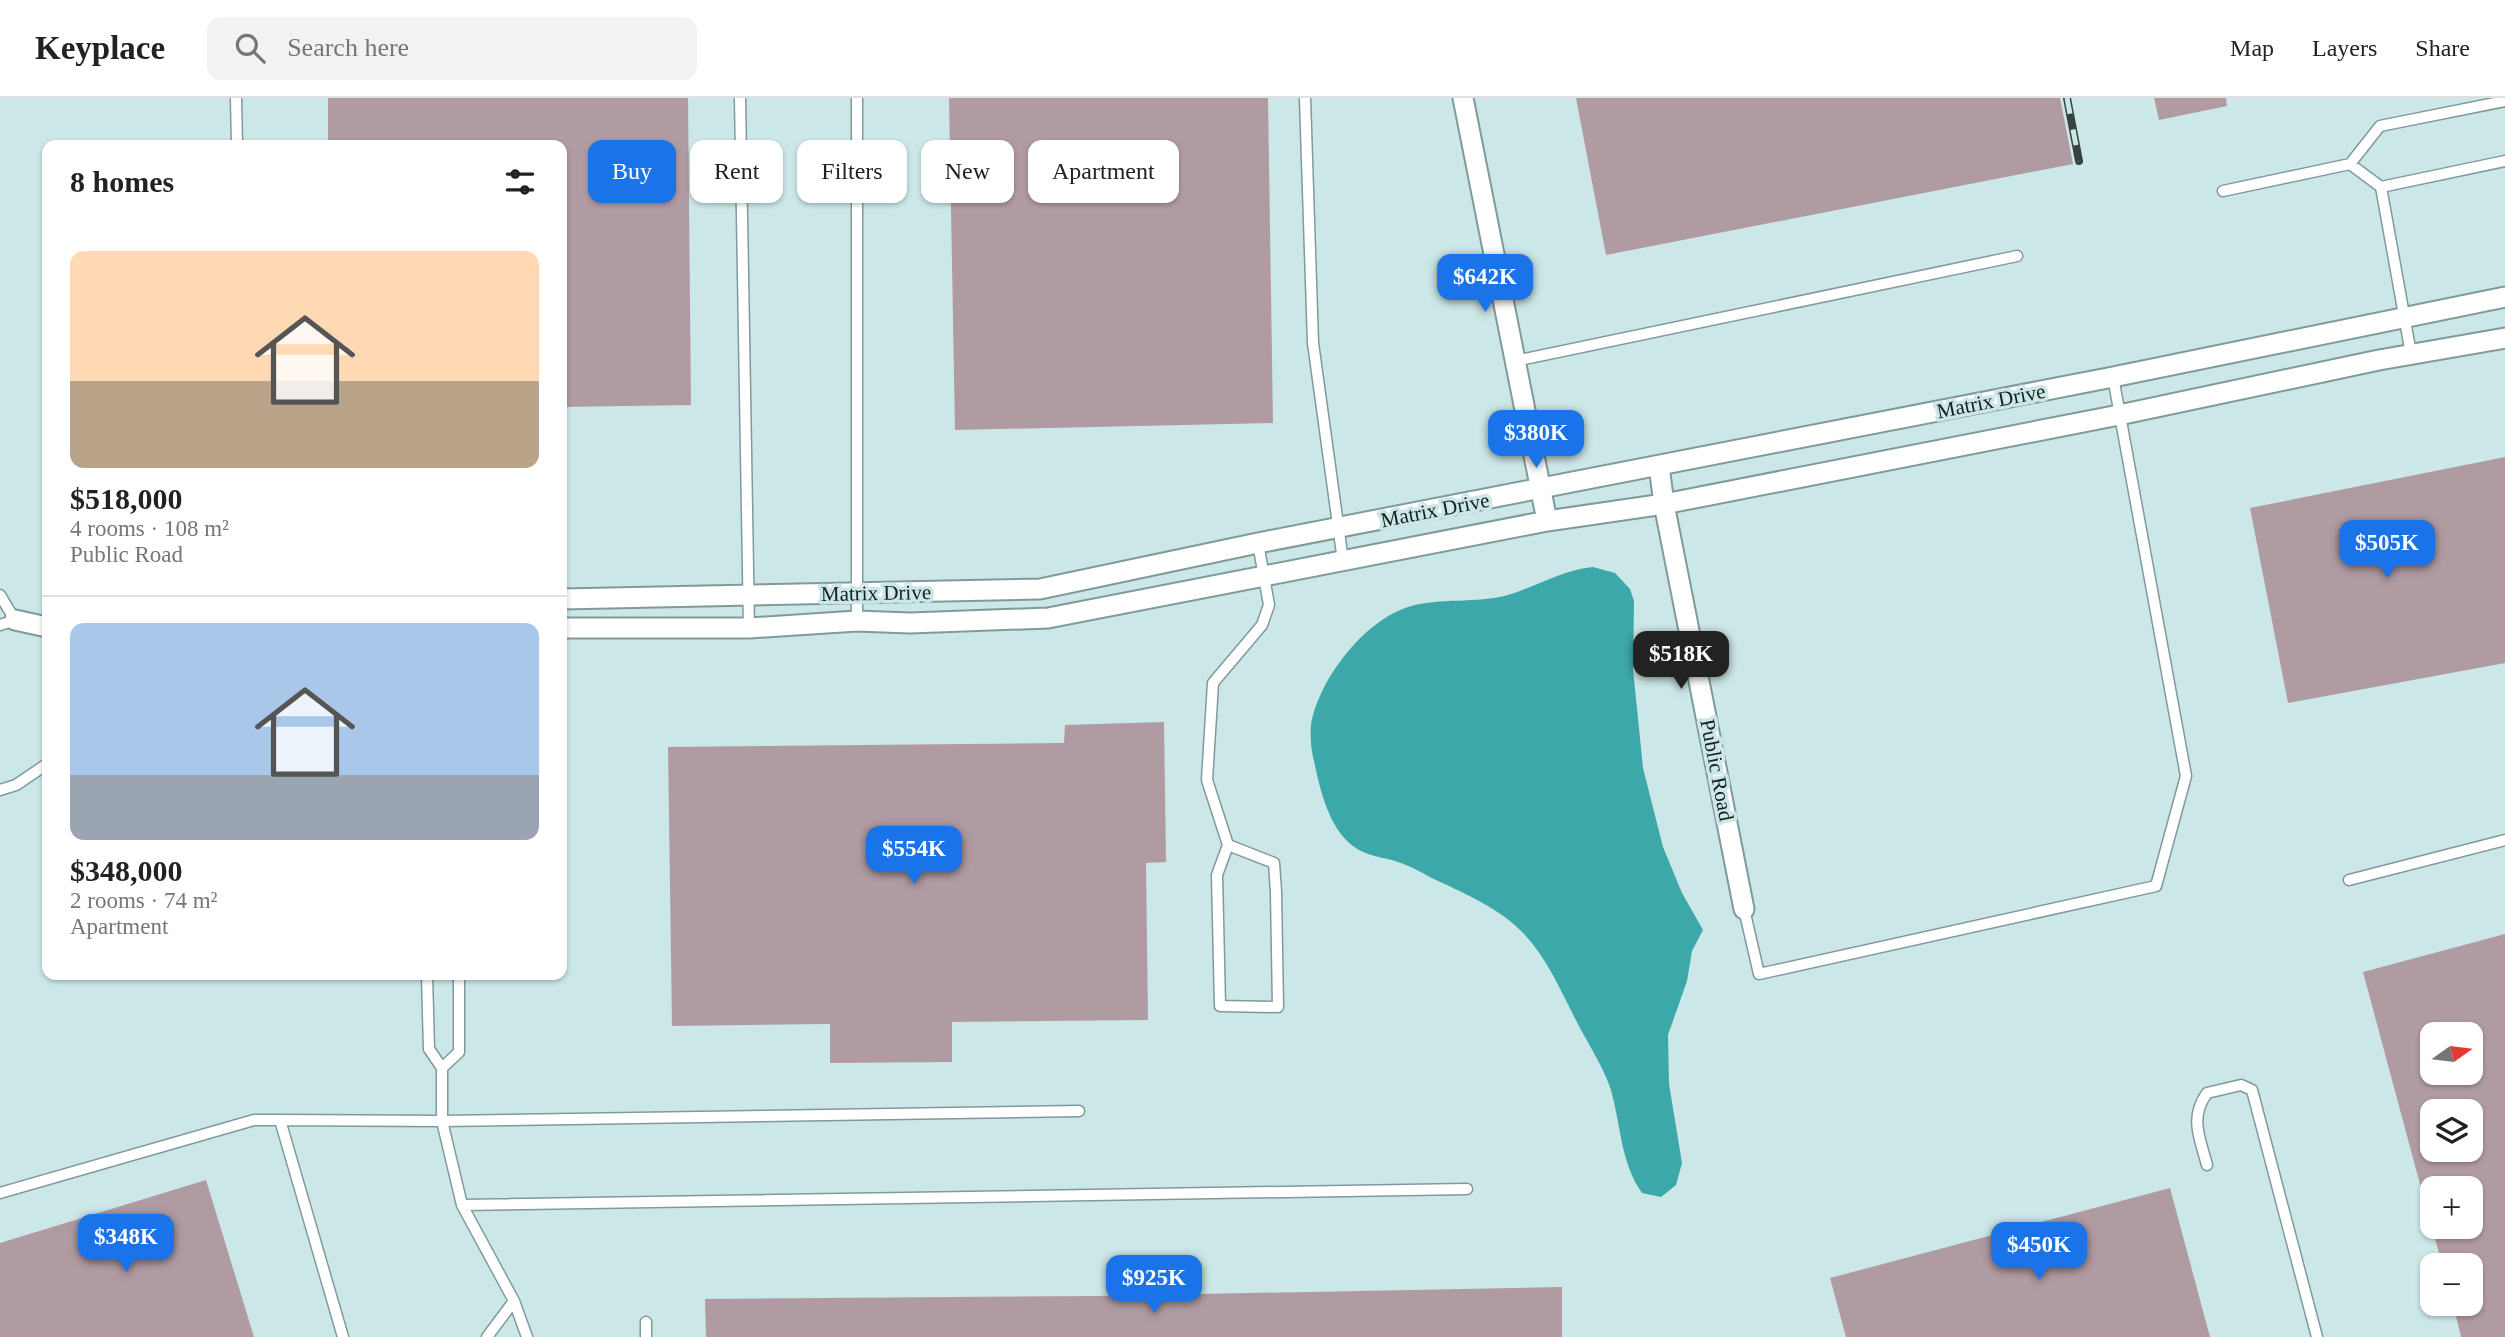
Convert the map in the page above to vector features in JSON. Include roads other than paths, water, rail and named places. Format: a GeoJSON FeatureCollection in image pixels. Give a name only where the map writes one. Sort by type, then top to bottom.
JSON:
{"type":"FeatureCollection","features":[{"type":"Feature","properties":{"kind":"street"},"geometry":{"type":"LineString","coordinates":[[1463,98],[1548,521]]}},
{"type":"Feature","properties":{"kind":"street","name":"Matrix Drive"},"geometry":{"type":"LineString","coordinates":[[567,598],[1040,589],[1258,543],[1541,490],[2505,297]]}},
{"type":"Feature","properties":{"kind":"street","name":"Matrix Drive"},"geometry":{"type":"LineString","coordinates":[[567,628],[749,628],[857,621],[910,623],[1048,618],[1548,521],[1664,504],[2119,415],[2411,354],[2505,338]]}},
{"type":"Feature","properties":{"kind":"street","name":"Public Road"},"geometry":{"type":"LineString","coordinates":[[1659,466],[1664,504],[1744,909]]}},
{"type":"Feature","properties":{"kind":"street"},"geometry":{"type":"LineString","coordinates":[[7,623],[42,614]]}},
{"type":"Feature","properties":{"kind":"street"},"geometry":{"type":"LineString","coordinates":[[7,623],[42,626]]}},
{"type":"Feature","properties":{"kind":"lane"},"geometry":{"type":"LineString","coordinates":[[236,98],[237,140]]}},
{"type":"Feature","properties":{"kind":"lane"},"geometry":{"type":"LineString","coordinates":[[740,98],[749,628]]}},
{"type":"Feature","properties":{"kind":"lane"},"geometry":{"type":"LineString","coordinates":[[857,98],[857,621]]}},
{"type":"Feature","properties":{"kind":"lane"},"geometry":{"type":"LineString","coordinates":[[1305,98],[1313,343],[1343,561]]}},
{"type":"Feature","properties":{"kind":"lane"},"geometry":{"type":"LineString","coordinates":[[2223,191],[2350,164],[2380,126],[2505,101]]}},
{"type":"Feature","properties":{"kind":"lane"},"geometry":{"type":"LineString","coordinates":[[2381,187],[2505,161]]}},
{"type":"Feature","properties":{"kind":"lane"},"geometry":{"type":"LineString","coordinates":[[2350,164],[2381,187],[2411,354]]}},
{"type":"Feature","properties":{"kind":"lane"},"geometry":{"type":"LineString","coordinates":[[1514,361],[2017,256]]}},
{"type":"Feature","properties":{"kind":"lane"},"geometry":{"type":"LineString","coordinates":[[1744,909],[1759,974],[2156,886],[2186,776],[2113,377]]}},
{"type":"Feature","properties":{"kind":"lane"},"geometry":{"type":"LineString","coordinates":[[1228,845],[1274,863],[1278,1007],[1220,1006],[1217,875],[1228,845],[1207,780],[1213,683],[1262,625],[1269,605],[1258,543]]}},
{"type":"Feature","properties":{"kind":"lane"},"geometry":{"type":"LineString","coordinates":[[0,595],[7,623]]}},
{"type":"Feature","properties":{"kind":"lane"},"geometry":{"type":"LineString","coordinates":[[0,790],[16,785],[42,767]]}},
{"type":"Feature","properties":{"kind":"lane"},"geometry":{"type":"LineString","coordinates":[[2350,880],[2505,840]]}},
{"type":"Feature","properties":{"kind":"lane"},"geometry":{"type":"LineString","coordinates":[[427,980],[429,1049],[442,1068],[442,1121],[462,1205],[514,1301],[527,1337]]}},
{"type":"Feature","properties":{"kind":"lane"},"geometry":{"type":"LineString","coordinates":[[442,1068],[459,1052],[459,980]]}},
{"type":"Feature","properties":{"kind":"lane"},"geometry":{"type":"LineString","coordinates":[[2207,1165],[2196,1119],[2201,1101],[2207,1093],[2241,1085],[2252,1090],[2317,1337]]}},
{"type":"Feature","properties":{"kind":"lane"},"geometry":{"type":"LineString","coordinates":[[0,1192],[254,1120],[442,1121],[1079,1111]]}},
{"type":"Feature","properties":{"kind":"lane"},"geometry":{"type":"LineString","coordinates":[[280,1120],[343,1337]]}},
{"type":"Feature","properties":{"kind":"lane"},"geometry":{"type":"LineString","coordinates":[[462,1205],[1468,1189]]}},
{"type":"Feature","properties":{"kind":"lane"},"geometry":{"type":"LineString","coordinates":[[487,1337],[514,1301]]}},
{"type":"Feature","properties":{"kind":"lane"},"geometry":{"type":"LineString","coordinates":[[646,1322],[646,1337]]}},
{"type":"Feature","properties":{"kind":"water"},"geometry":{"type":"Polygon","coordinates":[[[1593,567],[1615,573],[1630,589],[1634,601],[1633,669],[1643,768],[1663,847],[1682,893],[1703,930],[1692,951],[1687,981],[1668,1035],[1669,1084],[1682,1163],[1676,1185],[1661,1197],[1642,1193],[1635,1181],[1625,1155],[1607,1079],[1555,979],[1534,945],[1516,926],[1484,903],[1408,866],[1353,846],[1338,829],[1327,808],[1311,748],[1311,725],[1323,689],[1360,638],[1392,614],[1420,604],[1496,598],[1561,575],[1593,567]]]}},
{"type":"Feature","properties":{"kind":"railway"},"geometry":{"type":"LineString","coordinates":[[2067,98],[2079,161]]}}]}
